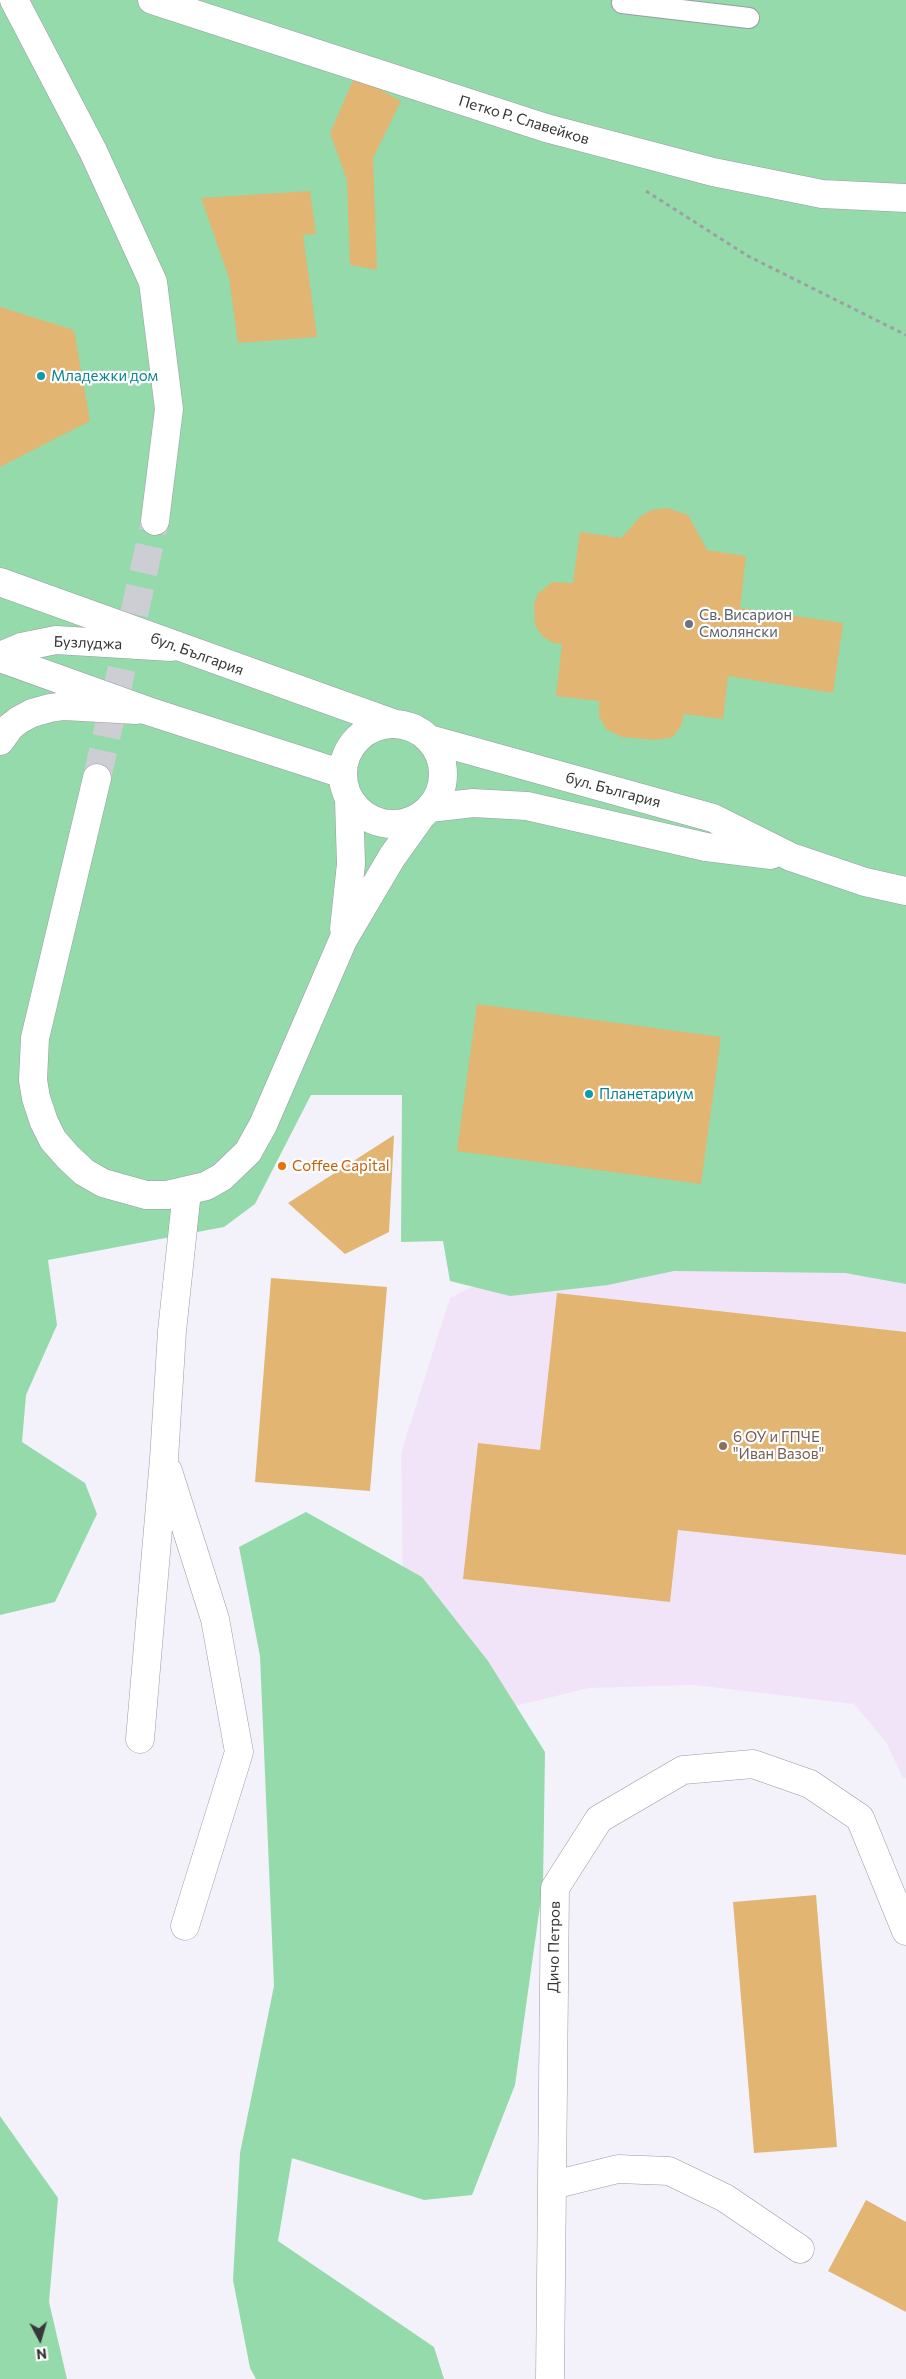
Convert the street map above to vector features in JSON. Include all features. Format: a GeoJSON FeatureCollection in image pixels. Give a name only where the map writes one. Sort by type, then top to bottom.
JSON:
{"type":"FeatureCollection","features":[{"type":"Feature","properties":{"kind":"street"},"geometry":{"type":"LineString","coordinates":[[14,0],[93,151],[153,282],[169,409],[155,521]]}},
{"type":"Feature","properties":{"kind":"street","name":"Петко Р. Славейков"},"geometry":{"type":"LineString","coordinates":[[152,0],[546,128],[713,172],[822,194],[906,198]]}},
{"type":"Feature","properties":{"kind":"street","name":"бул. България"},"geometry":{"type":"LineString","coordinates":[[0,582],[395,724]]}},
{"type":"Feature","properties":{"kind":"street","name":"Бузлуджа"},"geometry":{"type":"LineString","coordinates":[[0,657],[21,647],[56,640],[178,647]]}},
{"type":"Feature","properties":{"kind":"street"},"geometry":{"type":"LineString","coordinates":[[0,657],[148,711],[346,787],[361,814],[379,822],[401,824],[426,812]]}},
{"type":"Feature","properties":{"kind":"street"},"geometry":{"type":"LineString","coordinates":[[1,738],[20,720],[32,713],[50,708],[64,706],[148,711]]}},
{"type":"Feature","properties":{"kind":"street"},"geometry":{"type":"LineString","coordinates":[[98,778],[34,1038],[33,1080],[36,1098],[53,1140],[84,1172],[103,1183],[146,1195],[167,1195],[206,1186],[222,1177],[236,1166],[256,1140],[343,940],[392,857],[441,790],[443,773],[441,758],[429,739],[413,728],[395,724],[372,729],[354,743],[346,757],[351,864],[343,940]]}},
{"type":"Feature","properties":{"kind":"street","name":"бул. България"},"geometry":{"type":"LineString","coordinates":[[429,739],[713,818],[791,857],[865,882],[906,891]]}},
{"type":"Feature","properties":{"kind":"street","name":"бул. България"},"geometry":{"type":"LineString","coordinates":[[426,812],[473,803],[527,806],[706,847],[791,857]]}},
{"type":"Feature","properties":{"kind":"street"},"geometry":{"type":"LineString","coordinates":[[140,1739],[164,1459],[172,1331],[187,1191]]}},
{"type":"Feature","properties":{"kind":"street"},"geometry":{"type":"LineString","coordinates":[[164,1459],[215,1619],[240,1752],[185,1926]]}},
{"type":"Feature","properties":{"kind":"street","name":"Дичо Петров"},"geometry":{"type":"LineString","coordinates":[[550,2379],[555,1888],[600,1819],[683,1770],[754,1764],[810,1784],[860,1818],[906,1931]]}},
{"type":"Feature","properties":{"kind":"street"},"geometry":{"type":"LineString","coordinates":[[553,2185],[618,2169],[669,2171],[725,2198],[800,2249]]}},
{"type":"Feature","properties":{"kind":"lane"},"geometry":{"type":"LineString","coordinates":[[620,1],[749,18]]}},
{"type":"Feature","properties":{"kind":"path"},"geometry":{"type":"LineString","coordinates":[[748,256],[906,335]]}},
{"type":"Feature","properties":{"kind":"shaded area"},"geometry":{"type":"Polygon","coordinates":[[[906,1245],[906,1778],[903,1778],[886,1742],[854,1704],[694,1685],[589,1688],[458,1720],[404,1655],[401,1453],[450,1298],[543,1250],[906,1245]]]}},
{"type":"Feature","properties":{"kind":"green space"},"geometry":{"type":"Polygon","coordinates":[[[0,0],[906,0],[906,1284],[845,1273],[674,1271],[608,1285],[510,1296],[450,1281],[443,1241],[401,1242],[402,1095],[311,1095],[255,1204],[224,1227],[48,1260],[57,1325],[26,1395],[22,1442],[85,1483],[97,1514],[55,1602],[0,1615],[0,0]]]}},
{"type":"Feature","properties":{"kind":"green space"},"geometry":{"type":"Polygon","coordinates":[[[306,1512],[422,1577],[488,1661],[545,1752],[543,1884],[515,2085],[472,2195],[424,2200],[292,2158],[278,2241],[434,2347],[444,2379],[256,2379],[250,2368],[233,2280],[240,2153],[274,1986],[260,1656],[239,1547],[306,1512]]]}},
{"type":"Feature","properties":{"kind":"green space"},"geometry":{"type":"Polygon","coordinates":[[[0,2116],[58,2198],[49,2302],[67,2379],[0,2379],[0,2116]]]}},
{"type":"Feature","properties":{"kind":"building"},"geometry":{"type":"Polygon","coordinates":[[[355,76],[401,101],[373,158],[377,270],[350,265],[347,180],[330,133],[355,76]]]}},
{"type":"Feature","properties":{"kind":"building"},"geometry":{"type":"Polygon","coordinates":[[[310,191],[316,234],[303,235],[317,337],[238,343],[229,278],[201,198],[310,191]]]}},
{"type":"Feature","properties":{"kind":"building","name":"Младежки дом"},"geometry":{"type":"Polygon","coordinates":[[[0,307],[74,330],[90,421],[0,467],[0,307]]]}},
{"type":"Feature","properties":{"kind":"building","name":"Св. Висарион Смолянски"},"geometry":{"type":"Polygon","coordinates":[[[667,508],[688,515],[707,550],[746,556],[740,608],[843,623],[833,693],[728,676],[723,719],[684,714],[681,726],[673,737],[656,740],[622,737],[606,729],[599,716],[599,701],[556,696],[562,644],[553,643],[542,636],[535,625],[534,604],[538,594],[552,582],[573,583],[580,532],[621,538],[641,516],[652,510],[667,508]]]}},
{"type":"Feature","properties":{"kind":"building","name":"Планетариум"},"geometry":{"type":"Polygon","coordinates":[[[477,1004],[721,1037],[701,1184],[457,1151],[477,1004]]]}},
{"type":"Feature","properties":{"kind":"building"},"geometry":{"type":"Polygon","coordinates":[[[394,1135],[389,1232],[345,1254],[288,1203],[394,1135]]]}},
{"type":"Feature","properties":{"kind":"building"},"geometry":{"type":"Polygon","coordinates":[[[271,1278],[387,1287],[370,1491],[255,1482],[271,1278]]]}},
{"type":"Feature","properties":{"kind":"building","name":"6 ОУ и ГПЧЕ \"Иван Вазов\""},"geometry":{"type":"Polygon","coordinates":[[[557,1293],[906,1332],[906,1555],[678,1530],[670,1602],[463,1579],[478,1443],[540,1450],[557,1293]]]}},
{"type":"Feature","properties":{"kind":"building"},"geometry":{"type":"Polygon","coordinates":[[[816,1895],[837,2147],[754,2153],[733,1902],[816,1895]]]}},
{"type":"Feature","properties":{"kind":"building"},"geometry":{"type":"Polygon","coordinates":[[[866,2200],[906,2222],[906,2312],[828,2271],[866,2200]]]}},
{"type":"Feature","properties":{"kind":"tunnel"},"geometry":{"type":"LineString","coordinates":[[97,778],[155,521]]}},
{"type":"Feature","properties":{"kind":"place","name":"Младежки дом"},"geometry":{"type":"Point","coordinates":[41,376]}},
{"type":"Feature","properties":{"kind":"place","name":"Св. Висарион Смолянски"},"geometry":{"type":"Point","coordinates":[689,624]}},
{"type":"Feature","properties":{"kind":"place","name":"Планетариум"},"geometry":{"type":"Point","coordinates":[589,1094]}},
{"type":"Feature","properties":{"kind":"place","name":"Coffee Capital"},"geometry":{"type":"Point","coordinates":[282,1166]}},
{"type":"Feature","properties":{"kind":"place","name":"6 ОУ и ГПЧЕ \"Иван Вазов\""},"geometry":{"type":"Point","coordinates":[723,1446]}}]}
